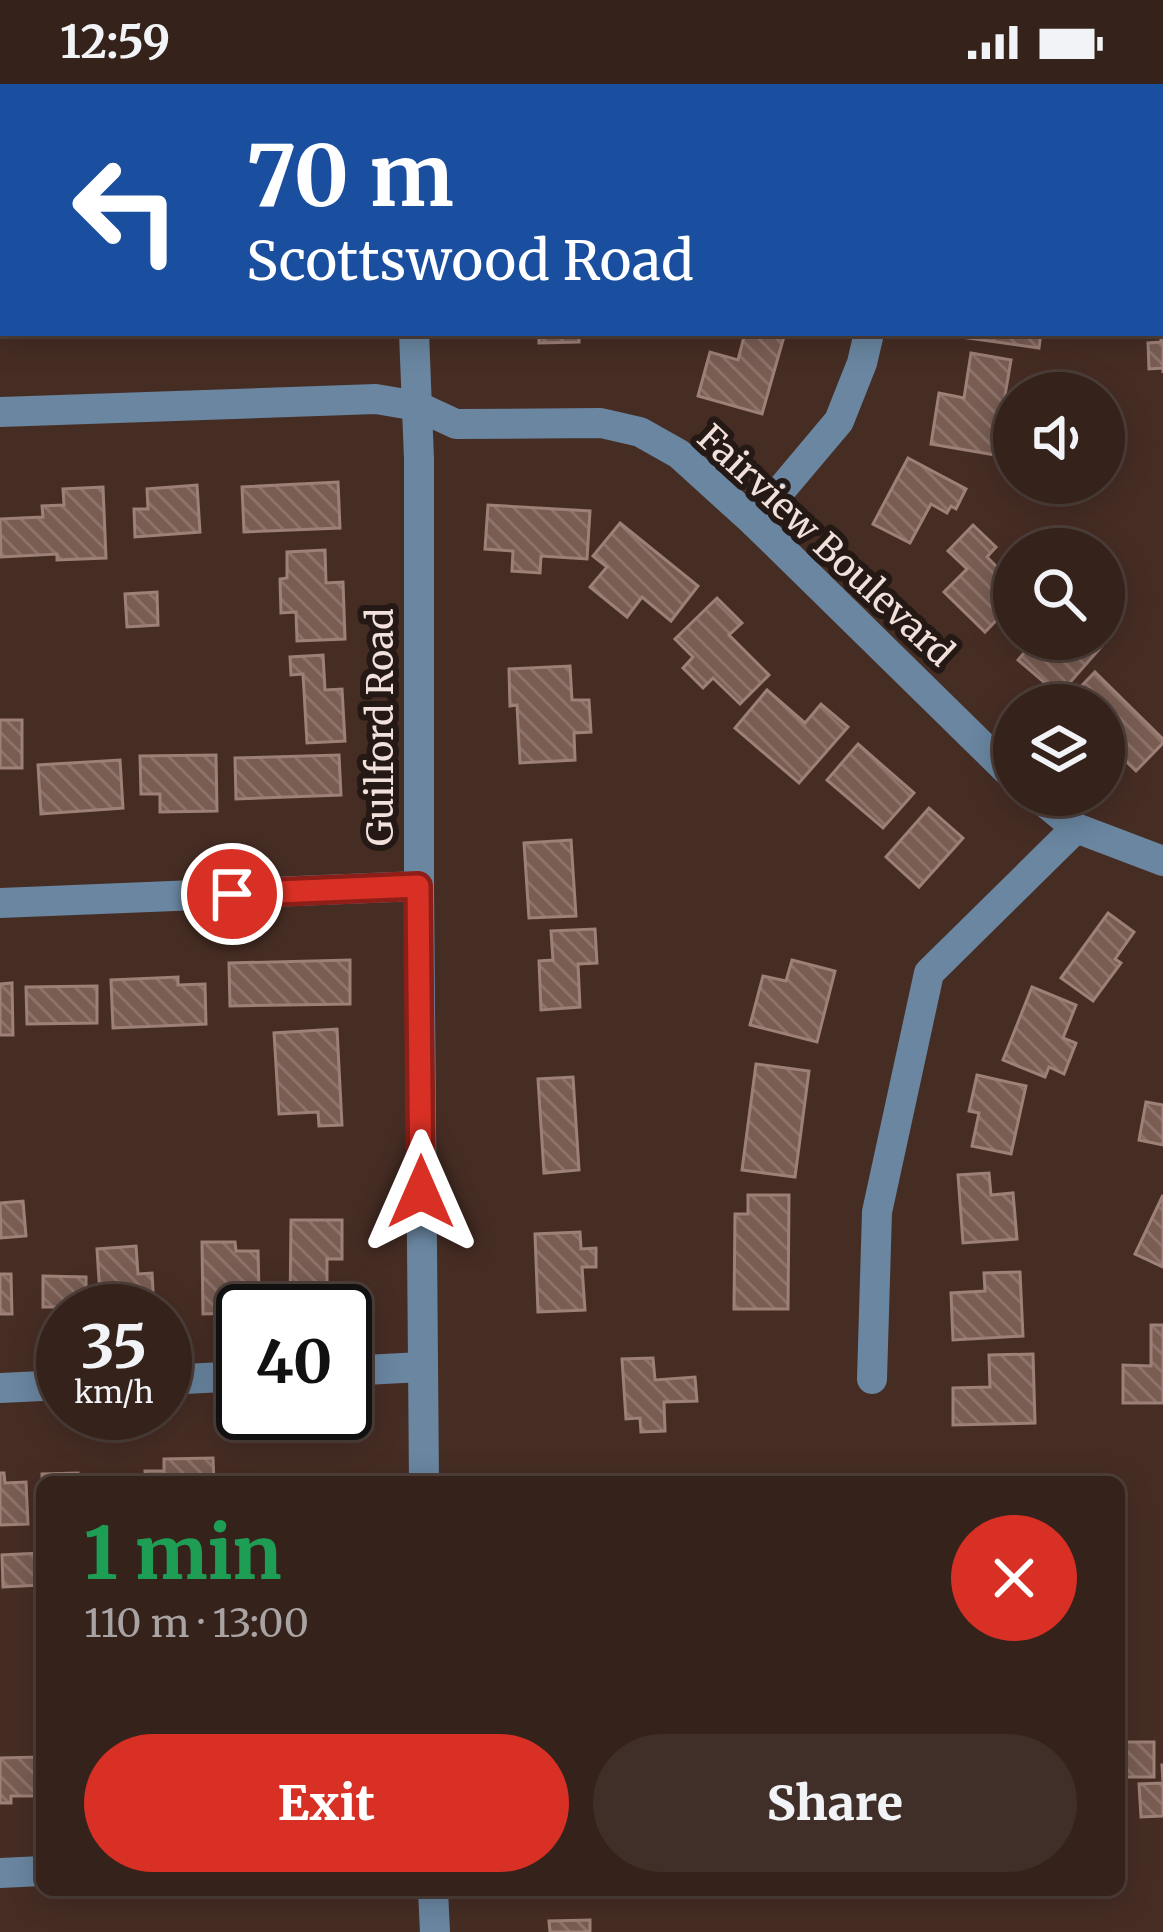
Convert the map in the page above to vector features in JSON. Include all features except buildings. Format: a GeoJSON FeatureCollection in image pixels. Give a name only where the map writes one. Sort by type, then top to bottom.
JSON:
{"type":"FeatureCollection","features":[{"type":"Feature","properties":{"kind":"street","name":"Guilford Road"},"geometry":{"type":"LineString","coordinates":[[415,336],[424,1476]]}},
{"type":"Feature","properties":{"kind":"street"},"geometry":{"type":"LineString","coordinates":[[754,522],[839,421],[868,336]]}},
{"type":"Feature","properties":{"kind":"street","name":"Fairview Boulevard"},"geometry":{"type":"LineString","coordinates":[[0,412],[376,399],[417,406],[456,424],[601,423],[640,432],[679,454],[754,522],[993,756]]}},
{"type":"Feature","properties":{"kind":"street"},"geometry":{"type":"LineString","coordinates":[[1061,816],[1076,828],[1163,861]]}},
{"type":"Feature","properties":{"kind":"street"},"geometry":{"type":"LineString","coordinates":[[872,1378],[877,1212],[929,973],[1076,828]]}},
{"type":"Feature","properties":{"kind":"street"},"geometry":{"type":"LineString","coordinates":[[0,903],[418,886]]}},
{"type":"Feature","properties":{"kind":"street"},"geometry":{"type":"LineString","coordinates":[[372,1370],[422,1367]]}},
{"type":"Feature","properties":{"kind":"street"},"geometry":{"type":"LineString","coordinates":[[0,1388],[36,1386]]}},
{"type":"Feature","properties":{"kind":"street"},"geometry":{"type":"LineString","coordinates":[[0,1873],[36,1881]]}},
{"type":"Feature","properties":{"kind":"street"},"geometry":{"type":"LineString","coordinates":[[433,1896],[435,1932]]}},
{"type":"Feature","properties":{"kind":"route"},"geometry":{"type":"LineString","coordinates":[[232,894],[418,886],[421,1192]]}}]}
